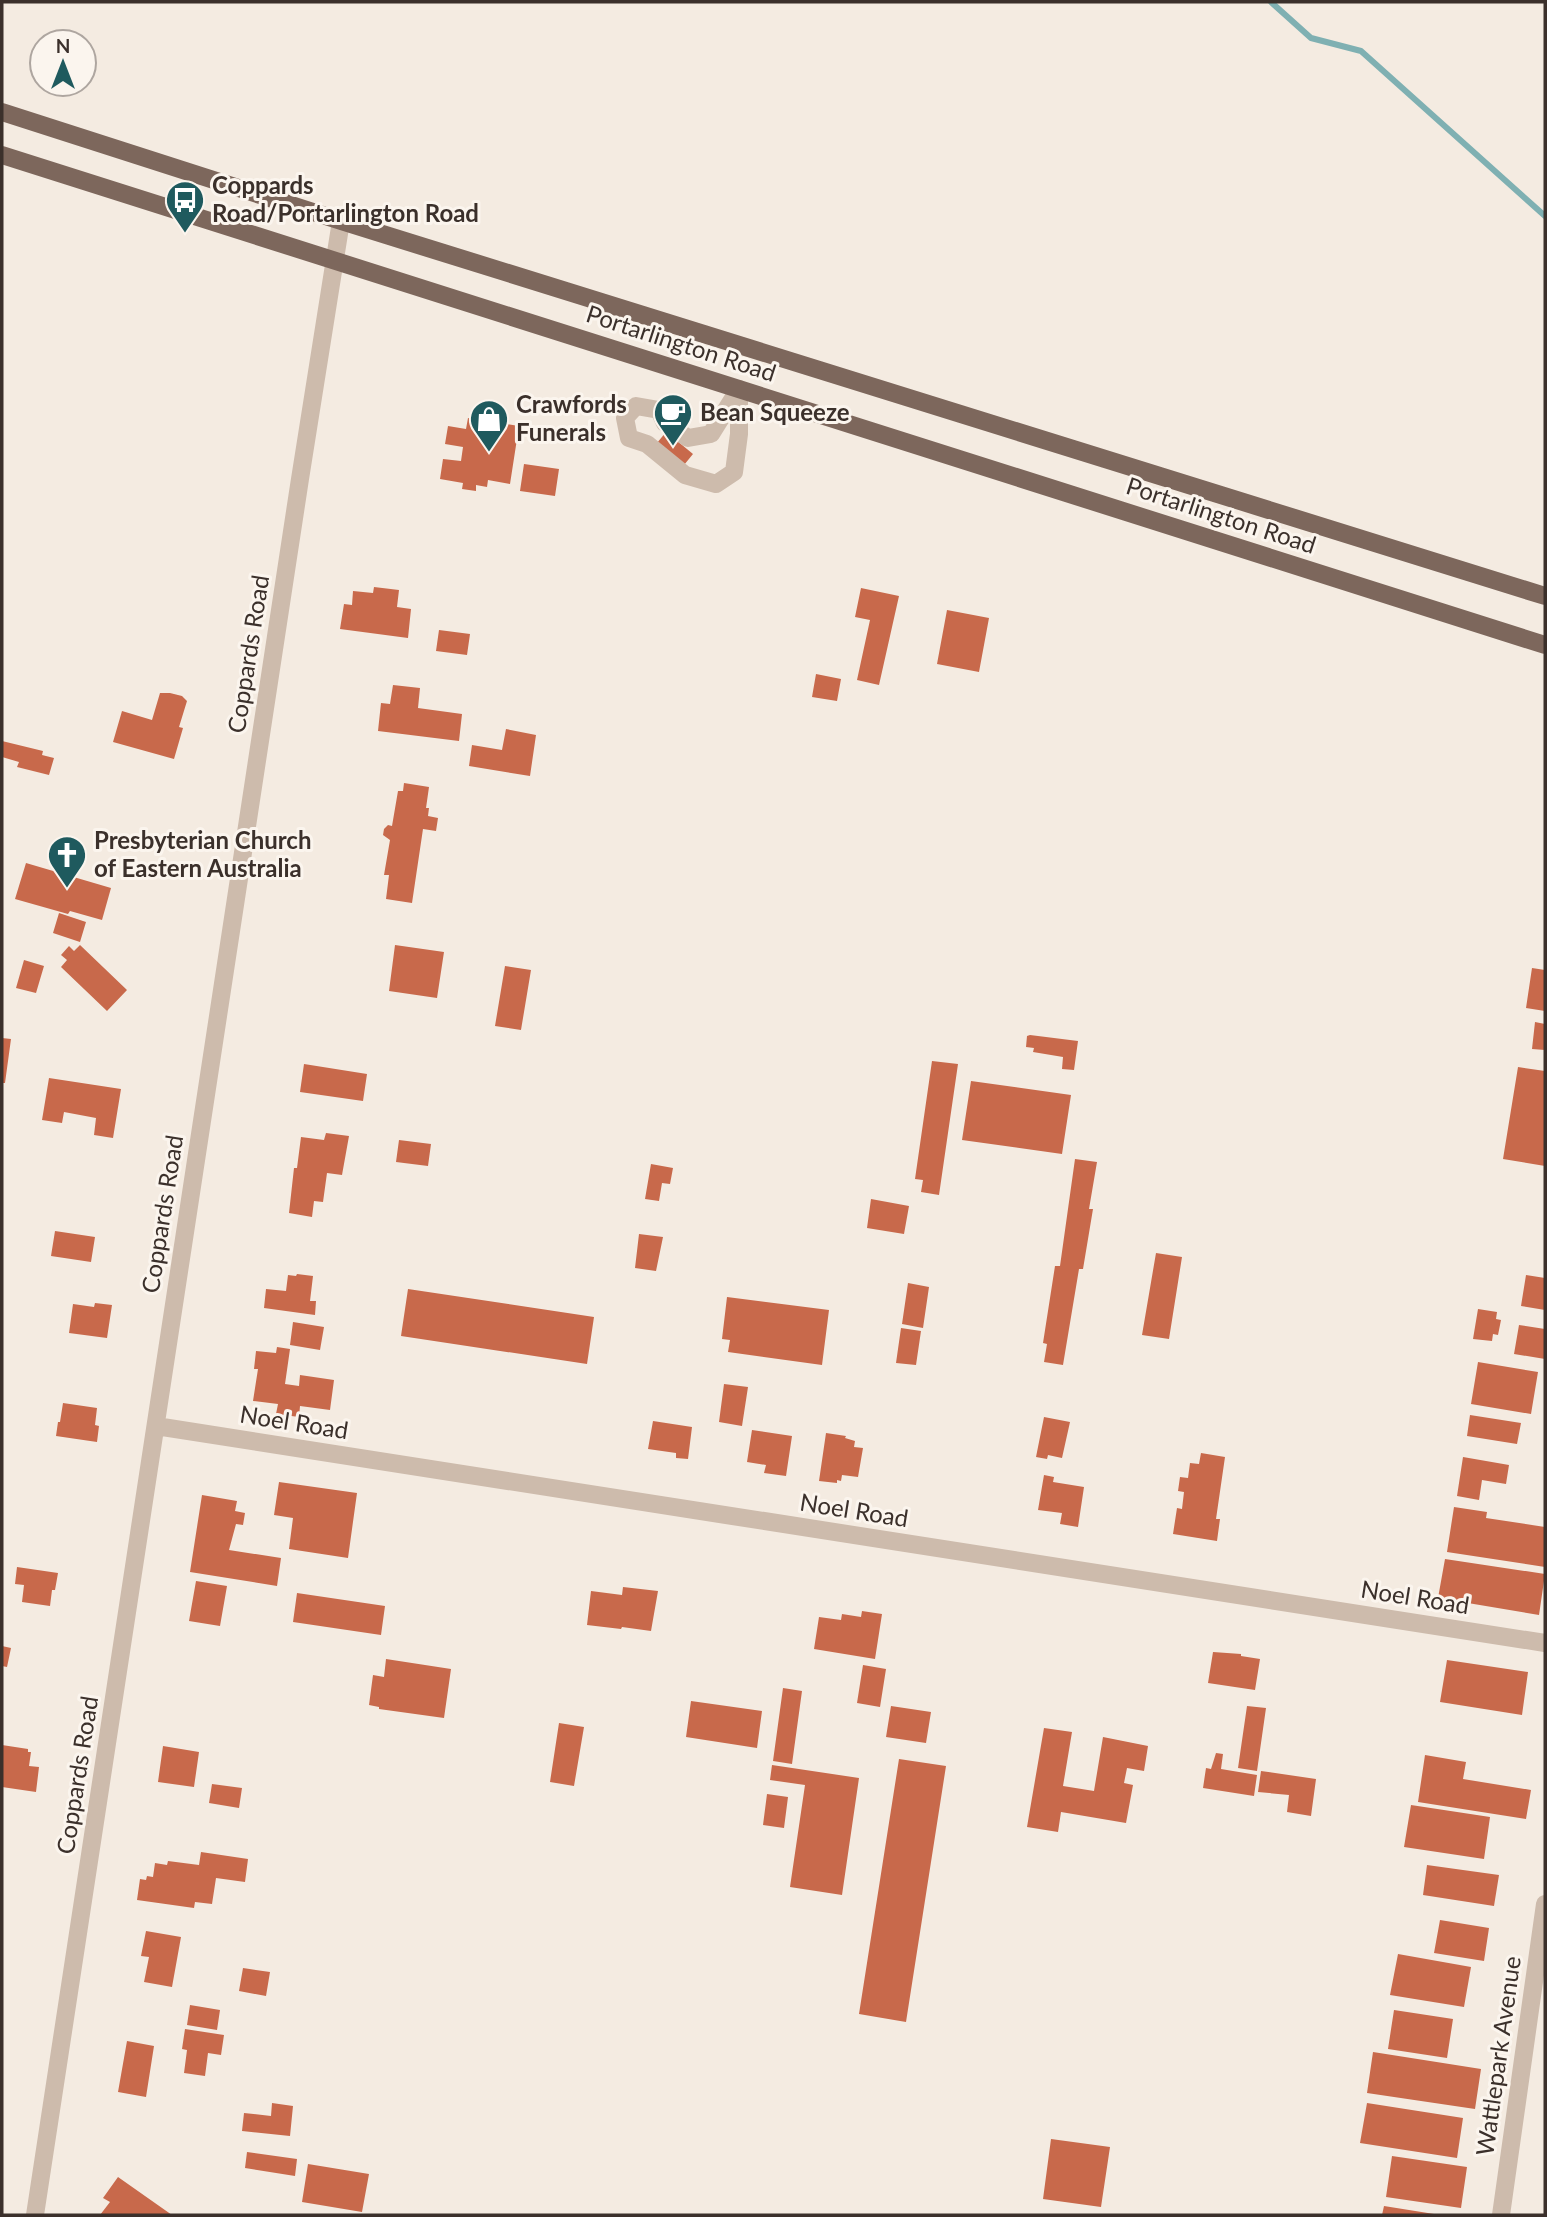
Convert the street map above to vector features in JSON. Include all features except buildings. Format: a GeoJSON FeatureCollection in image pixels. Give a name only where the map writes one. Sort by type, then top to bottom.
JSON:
{"type":"FeatureCollection","features":[{"type":"Feature","properties":{"kind":"main road","name":"Portarlington Road"},"geometry":{"type":"LineString","coordinates":[[2,112],[1545,596]]}},
{"type":"Feature","properties":{"kind":"main road","name":"Portarlington Road"},"geometry":{"type":"LineString","coordinates":[[2,155],[1545,645]]}},
{"type":"Feature","properties":{"kind":"street","name":"Coppards Road"},"geometry":{"type":"LineString","coordinates":[[35,2215],[341,220]]}},
{"type":"Feature","properties":{"kind":"street"},"geometry":{"type":"LineString","coordinates":[[739,389],[739,434],[734,472],[716,484],[685,475],[647,444],[629,438],[625,418],[636,406],[660,410],[665,424],[688,438],[711,434],[739,389]]}},
{"type":"Feature","properties":{"kind":"street","name":"Noel Road"},"geometry":{"type":"LineString","coordinates":[[156,1426],[1545,1643]]}},
{"type":"Feature","properties":{"kind":"street","name":"Wattlepark Avenue"},"geometry":{"type":"LineString","coordinates":[[1501,2215],[1545,1904]]}},
{"type":"Feature","properties":{"kind":"waterway"},"geometry":{"type":"LineString","coordinates":[[1271,2],[1311,38],[1361,51],[1545,216]]}},
{"type":"Feature","properties":{"kind":"place","name":"Coppards Road/Portarlington Road"},"geometry":{"type":"Point","coordinates":[185,234]}},
{"type":"Feature","properties":{"kind":"place","name":"Bean Squeeze"},"geometry":{"type":"Point","coordinates":[673,447]}},
{"type":"Feature","properties":{"kind":"place","name":"Crawfords Funerals"},"geometry":{"type":"Point","coordinates":[489,453]}},
{"type":"Feature","properties":{"kind":"place","name":"Presbyterian Church of Eastern Australia"},"geometry":{"type":"Point","coordinates":[67,889]}}]}
